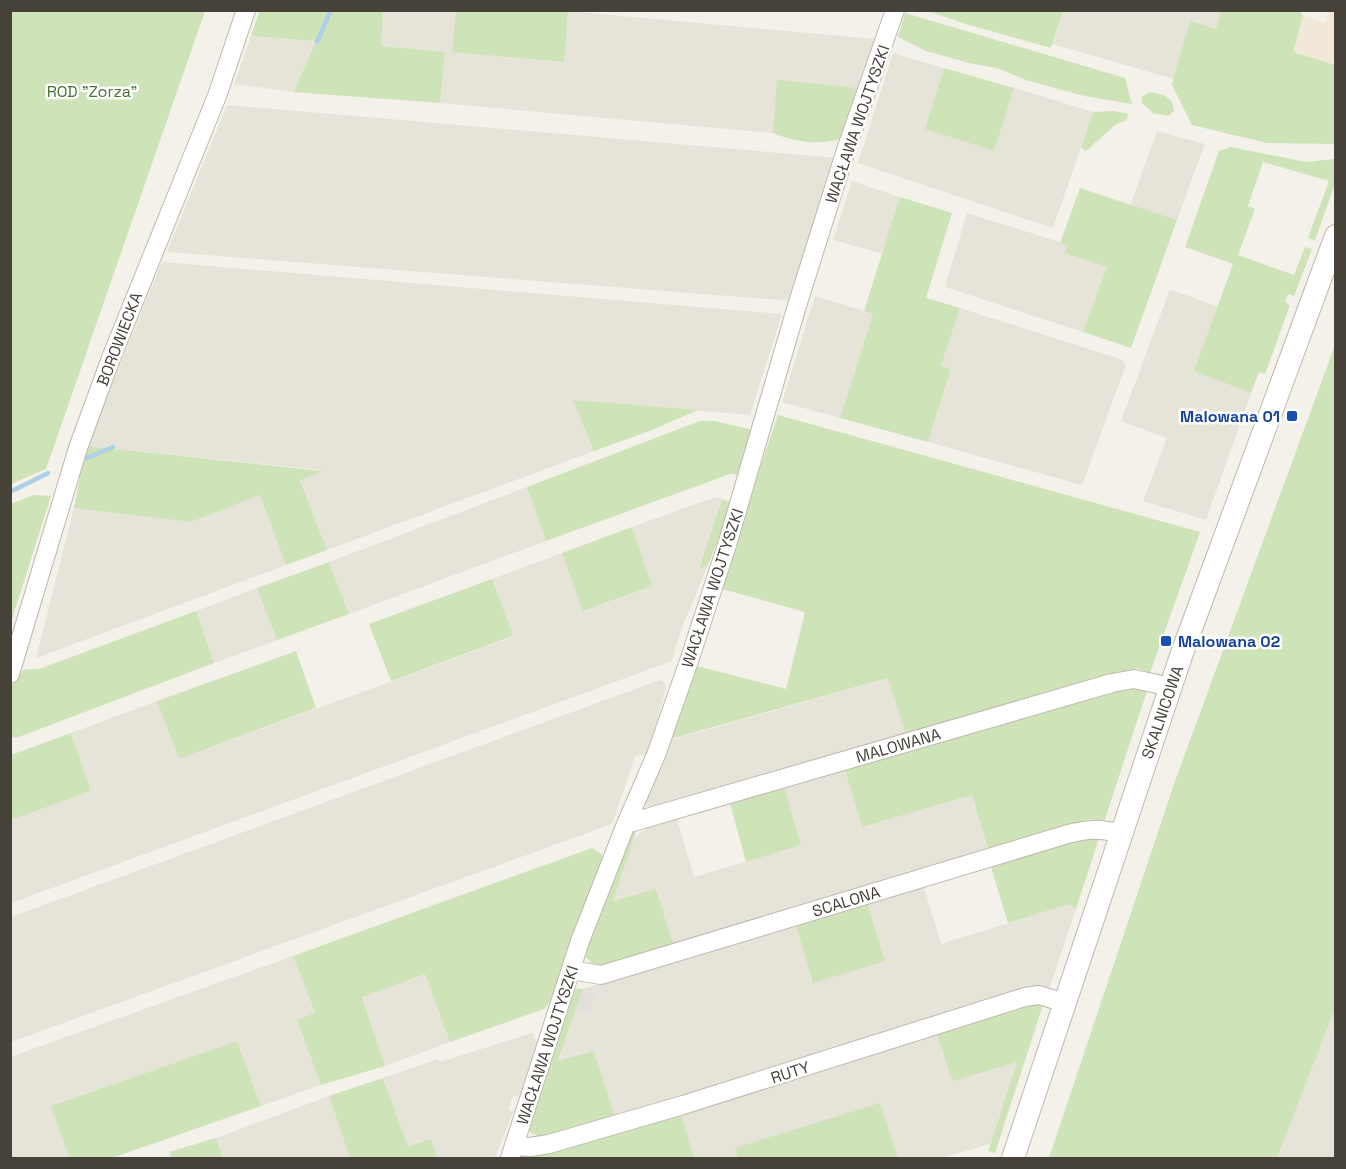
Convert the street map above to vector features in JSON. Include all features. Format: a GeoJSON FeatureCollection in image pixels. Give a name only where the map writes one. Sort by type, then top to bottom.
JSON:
{"type":"FeatureCollection","features":[{"type":"Feature","properties":{"kind":"street","name":"BOROWIECKA"},"geometry":{"type":"LineString","coordinates":[[10,674],[78,448],[111,358],[216,96],[246,10]]}},
{"type":"Feature","properties":{"kind":"street","name":"WACŁAWA WOJTYSZKI"},"geometry":{"type":"LineString","coordinates":[[512,1152],[580,940],[656,755],[689,661],[727,545],[796,309],[846,150],[895,10]]}},
{"type":"Feature","properties":{"kind":"street","name":"SKALNICOWA"},"geometry":{"type":"LineString","coordinates":[[1013,1158],[1171,687],[1225,533],[1335,236]]}},
{"type":"Feature","properties":{"kind":"street","name":"MALOWANA"},"geometry":{"type":"LineString","coordinates":[[626,824],[1112,683],[1134,679],[1171,687]]}},
{"type":"Feature","properties":{"kind":"street","name":"SCALONA"},"geometry":{"type":"LineString","coordinates":[[571,970],[601,975],[1092,828],[1120,834]]}},
{"type":"Feature","properties":{"kind":"street","name":"RUTY"},"geometry":{"type":"LineString","coordinates":[[512,1152],[627,1122],[1025,997],[1039,995],[1065,1003]]}},
{"type":"Feature","properties":{"kind":"shaded area"},"geometry":{"type":"Polygon","coordinates":[[[383,10],[456,11],[453,52],[563,62],[568,11],[874,39],[859,88],[778,81],[773,133],[440,103],[445,52],[381,46],[383,10]]]}},
{"type":"Feature","properties":{"kind":"shaded area"},"geometry":{"type":"Polygon","coordinates":[[[1063,11],[1221,11],[1216,29],[1190,22],[1173,79],[1053,44],[1063,11]]]}},
{"type":"Feature","properties":{"kind":"shaded area"},"geometry":{"type":"Polygon","coordinates":[[[1330,11],[1335,11],[1335,65],[1292,52],[1303,16],[1325,23],[1330,11]]]}},
{"type":"Feature","properties":{"kind":"shaded area"},"geometry":{"type":"Polygon","coordinates":[[[251,36],[317,41],[294,92],[234,84],[251,36]]]}},
{"type":"Feature","properties":{"kind":"shaded area"},"geometry":{"type":"Polygon","coordinates":[[[893,53],[944,68],[925,129],[994,151],[1014,88],[1093,112],[1053,228],[858,163],[893,53]]]}},
{"type":"Feature","properties":{"kind":"shaded area"},"geometry":{"type":"Polygon","coordinates":[[[227,105],[838,158],[793,301],[167,252],[227,105]]]}},
{"type":"Feature","properties":{"kind":"shaded area"},"geometry":{"type":"Polygon","coordinates":[[[1157,131],[1205,144],[1177,220],[1130,206],[1157,131]]]}},
{"type":"Feature","properties":{"kind":"shaded area"},"geometry":{"type":"Polygon","coordinates":[[[852,181],[900,197],[883,254],[833,240],[852,181]]]}},
{"type":"Feature","properties":{"kind":"shaded area"},"geometry":{"type":"Polygon","coordinates":[[[967,213],[1069,245],[1066,253],[1107,267],[1083,332],[945,287],[967,213]]]}},
{"type":"Feature","properties":{"kind":"shaded area"},"geometry":{"type":"Polygon","coordinates":[[[162,262],[782,314],[750,415],[574,400],[594,451],[327,550],[300,479],[322,470],[86,446],[162,262]]]}},
{"type":"Feature","properties":{"kind":"shaded area"},"geometry":{"type":"Polygon","coordinates":[[[1170,289],[1218,307],[1195,371],[1251,393],[1206,520],[1143,501],[1167,438],[1121,421],[1170,289]]]}},
{"type":"Feature","properties":{"kind":"shaded area"},"geometry":{"type":"Polygon","coordinates":[[[815,296],[873,314],[840,418],[782,402],[815,296]]]}},
{"type":"Feature","properties":{"kind":"shaded area"},"geometry":{"type":"Polygon","coordinates":[[[960,308],[1123,360],[1126,365],[1082,485],[928,442],[951,370],[941,366],[960,308]]]}},
{"type":"Feature","properties":{"kind":"shaded area"},"geometry":{"type":"Polygon","coordinates":[[[527,487],[546,541],[349,614],[329,562],[527,487]]]}},
{"type":"Feature","properties":{"kind":"shaded area"},"geometry":{"type":"Polygon","coordinates":[[[260,495],[286,565],[36,658],[74,508],[191,522],[260,495]]]}},
{"type":"Feature","properties":{"kind":"shaded area"},"geometry":{"type":"Polygon","coordinates":[[[715,497],[722,499],[699,568],[708,565],[681,630],[672,661],[11,903],[11,820],[91,791],[71,733],[157,701],[179,759],[513,637],[492,579],[562,553],[584,611],[652,586],[632,527],[715,497]]]}},
{"type":"Feature","properties":{"kind":"shaded area"},"geometry":{"type":"Polygon","coordinates":[[[257,588],[277,640],[214,663],[196,611],[257,588]]]}},
{"type":"Feature","properties":{"kind":"shaded area"},"geometry":{"type":"Polygon","coordinates":[[[889,678],[906,735],[653,807],[645,805],[667,741],[889,678]]]}},
{"type":"Feature","properties":{"kind":"shaded area"},"geometry":{"type":"Polygon","coordinates":[[[660,680],[666,687],[649,753],[635,757],[612,824],[11,1042],[11,917],[660,680]]]}},
{"type":"Feature","properties":{"kind":"shaded area"},"geometry":{"type":"Polygon","coordinates":[[[845,770],[862,827],[972,795],[988,849],[673,944],[656,889],[613,901],[633,840],[649,826],[677,819],[694,877],[801,845],[784,787],[845,770]]]}},
{"type":"Feature","properties":{"kind":"shaded area"},"geometry":{"type":"Polygon","coordinates":[[[924,887],[941,944],[1069,904],[1076,909],[1050,987],[616,1121],[594,1052],[558,1062],[575,1012],[588,1015],[595,994],[593,986],[796,924],[885,961],[867,902],[924,887]]]}},
{"type":"Feature","properties":{"kind":"shaded area"},"geometry":{"type":"Polygon","coordinates":[[[293,956],[315,1014],[297,1020],[321,1085],[261,1106],[237,1041],[51,1106],[69,1158],[11,1158],[10,1057],[293,956]]]}},
{"type":"Feature","properties":{"kind":"shaded area"},"geometry":{"type":"Polygon","coordinates":[[[425,974],[450,1042],[385,1066],[362,996],[425,974]]]}},
{"type":"Feature","properties":{"kind":"shaded area"},"geometry":{"type":"Polygon","coordinates":[[[593,986],[595,994],[589,1015],[575,1012],[583,989],[593,986]]]}},
{"type":"Feature","properties":{"kind":"shaded area"},"geometry":{"type":"Polygon","coordinates":[[[1335,1009],[1335,1158],[1277,1158],[1335,1009]]]}},
{"type":"Feature","properties":{"kind":"shaded area"},"geometry":{"type":"Polygon","coordinates":[[[936,1030],[1017,1061],[990,1144],[942,1158],[898,1158],[879,1104],[736,1148],[738,1158],[694,1158],[680,1111],[936,1030]]]}},
{"type":"Feature","properties":{"kind":"shaded area"},"geometry":{"type":"Polygon","coordinates":[[[532,1033],[540,1048],[524,1093],[512,1097],[509,1111],[514,1110],[495,1158],[437,1158],[431,1140],[408,1148],[383,1078],[438,1059],[440,1062],[532,1033]]]}},
{"type":"Feature","properties":{"kind":"shaded area"},"geometry":{"type":"Polygon","coordinates":[[[329,1096],[350,1158],[223,1158],[216,1138],[329,1096]]]}},
{"type":"Feature","properties":{"kind":"green space","name":"ROD \"Zorza\""},"geometry":{"type":"Polygon","coordinates":[[[11,10],[205,11],[46,469],[11,484],[11,10]]]}},
{"type":"Feature","properties":{"kind":"green space"},"geometry":{"type":"Polygon","coordinates":[[[260,10],[383,11],[381,46],[445,52],[440,103],[294,92],[316,41],[251,36],[260,10]]]}},
{"type":"Feature","properties":{"kind":"green space"},"geometry":{"type":"Polygon","coordinates":[[[456,10],[568,11],[564,62],[452,52],[456,10]]]}},
{"type":"Feature","properties":{"kind":"green space"},"geometry":{"type":"Polygon","coordinates":[[[1063,10],[1051,48],[928,11],[1063,10]]]}},
{"type":"Feature","properties":{"kind":"green space"},"geometry":{"type":"Polygon","coordinates":[[[1221,11],[1300,11],[1303,16],[1293,52],[1335,65],[1335,144],[1267,143],[1192,125],[1172,85],[1173,79],[1190,21],[1216,29],[1221,11]]]}},
{"type":"Feature","properties":{"kind":"green space"},"geometry":{"type":"Polygon","coordinates":[[[905,13],[1125,78],[1132,104],[1084,96],[1026,80],[997,68],[926,51],[898,37],[905,13]]]}},
{"type":"Feature","properties":{"kind":"green space"},"geometry":{"type":"Polygon","coordinates":[[[944,68],[1014,88],[994,151],[925,129],[944,68]]]}},
{"type":"Feature","properties":{"kind":"green space"},"geometry":{"type":"Polygon","coordinates":[[[777,80],[859,88],[843,138],[826,142],[808,142],[773,133],[777,80]]]}},
{"type":"Feature","properties":{"kind":"green space"},"geometry":{"type":"Polygon","coordinates":[[[1150,92],[1169,99],[1174,111],[1168,116],[1153,113],[1142,103],[1142,97],[1150,92]]]}},
{"type":"Feature","properties":{"kind":"green space"},"geometry":{"type":"Polygon","coordinates":[[[1114,111],[1129,114],[1126,120],[1115,125],[1086,151],[1081,148],[1093,112],[1114,111]]]}},
{"type":"Feature","properties":{"kind":"green space"},"geometry":{"type":"Polygon","coordinates":[[[1231,147],[1306,162],[1335,159],[1335,184],[1315,240],[1308,238],[1329,181],[1263,162],[1248,206],[1255,209],[1238,255],[1294,275],[1305,247],[1312,249],[1294,296],[1288,294],[1285,302],[1290,305],[1265,374],[1259,372],[1251,393],[1194,371],[1233,264],[1185,247],[1219,151],[1231,147]]]}},
{"type":"Feature","properties":{"kind":"green space"},"geometry":{"type":"Polygon","coordinates":[[[1080,188],[1177,220],[1131,348],[1083,332],[1107,267],[1065,253],[1068,245],[1060,243],[1080,188]]]}},
{"type":"Feature","properties":{"kind":"green space"},"geometry":{"type":"Polygon","coordinates":[[[900,197],[952,213],[926,298],[960,308],[941,366],[951,369],[928,442],[840,418],[873,314],[864,311],[900,197]]]}},
{"type":"Feature","properties":{"kind":"green space"},"geometry":{"type":"Polygon","coordinates":[[[1335,345],[1335,1009],[1277,1158],[1049,1158],[1174,784],[1335,345]]]}},
{"type":"Feature","properties":{"kind":"green space"},"geometry":{"type":"Polygon","coordinates":[[[573,400],[698,410],[594,451],[573,400]]]}},
{"type":"Feature","properties":{"kind":"green space"},"geometry":{"type":"Polygon","coordinates":[[[778,415],[1200,532],[1150,673],[1137,668],[906,735],[888,678],[667,740],[693,665],[786,689],[805,612],[719,588],[778,415]]]}},
{"type":"Feature","properties":{"kind":"green space"},"geometry":{"type":"Polygon","coordinates":[[[700,421],[714,421],[754,430],[743,475],[730,474],[546,541],[527,487],[700,421]]]}},
{"type":"Feature","properties":{"kind":"green space"},"geometry":{"type":"Polygon","coordinates":[[[86,446],[323,471],[300,480],[327,550],[286,565],[260,495],[191,522],[74,508],[86,446]]]}},
{"type":"Feature","properties":{"kind":"green space"},"geometry":{"type":"Polygon","coordinates":[[[33,495],[51,496],[11,622],[11,504],[33,495]]]}},
{"type":"Feature","properties":{"kind":"green space"},"geometry":{"type":"Polygon","coordinates":[[[722,499],[733,503],[708,565],[699,569],[722,499]]]}},
{"type":"Feature","properties":{"kind":"green space"},"geometry":{"type":"Polygon","coordinates":[[[632,527],[652,586],[583,611],[562,553],[632,527]]]}},
{"type":"Feature","properties":{"kind":"green space"},"geometry":{"type":"Polygon","coordinates":[[[329,562],[349,614],[277,640],[257,588],[329,562]]]}},
{"type":"Feature","properties":{"kind":"green space"},"geometry":{"type":"Polygon","coordinates":[[[492,579],[513,636],[391,681],[369,624],[492,579]]]}},
{"type":"Feature","properties":{"kind":"green space"},"geometry":{"type":"Polygon","coordinates":[[[196,611],[214,663],[16,738],[11,737],[11,691],[17,675],[24,670],[39,669],[196,611]]]}},
{"type":"Feature","properties":{"kind":"green space"},"geometry":{"type":"Polygon","coordinates":[[[296,651],[316,708],[179,759],[157,701],[296,651]]]}},
{"type":"Feature","properties":{"kind":"green space"},"geometry":{"type":"Polygon","coordinates":[[[1149,685],[1104,822],[1091,819],[988,849],[972,795],[862,827],[845,770],[1113,688],[1149,685]]]}},
{"type":"Feature","properties":{"kind":"green space"},"geometry":{"type":"Polygon","coordinates":[[[71,733],[91,791],[11,820],[11,755],[71,733]]]}},
{"type":"Feature","properties":{"kind":"green space"},"geometry":{"type":"Polygon","coordinates":[[[784,787],[801,845],[746,862],[730,803],[784,787]]]}},
{"type":"Feature","properties":{"kind":"green space"},"geometry":{"type":"Polygon","coordinates":[[[637,829],[613,901],[656,889],[673,944],[596,968],[582,953],[626,835],[637,829]]]}},
{"type":"Feature","properties":{"kind":"green space"},"geometry":{"type":"Polygon","coordinates":[[[1100,835],[1076,909],[1069,904],[1008,923],[991,867],[1068,838],[1100,835]]]}},
{"type":"Feature","properties":{"kind":"green space"},"geometry":{"type":"Polygon","coordinates":[[[592,848],[602,854],[602,867],[554,997],[544,1009],[450,1042],[425,974],[362,997],[385,1066],[321,1085],[297,1020],[315,1013],[293,956],[592,848]]]}},
{"type":"Feature","properties":{"kind":"green space"},"geometry":{"type":"Polygon","coordinates":[[[867,902],[885,961],[813,983],[796,924],[867,902]]]}},
{"type":"Feature","properties":{"kind":"green space"},"geometry":{"type":"Polygon","coordinates":[[[572,988],[583,989],[558,1061],[594,1051],[616,1121],[540,1138],[530,1132],[528,1120],[572,988]]]}},
{"type":"Feature","properties":{"kind":"green space"},"geometry":{"type":"Polygon","coordinates":[[[1039,1000],[1044,1002],[995,1153],[988,1151],[1017,1062],[952,1081],[936,1030],[1039,1000]]]}},
{"type":"Feature","properties":{"kind":"green space"},"geometry":{"type":"Polygon","coordinates":[[[237,1041],[261,1106],[112,1158],[69,1158],[51,1106],[237,1041]]]}},
{"type":"Feature","properties":{"kind":"green space"},"geometry":{"type":"Polygon","coordinates":[[[383,1078],[408,1147],[431,1139],[437,1158],[350,1158],[329,1096],[383,1078]]]}},
{"type":"Feature","properties":{"kind":"green space"},"geometry":{"type":"Polygon","coordinates":[[[880,1103],[898,1158],[738,1158],[735,1148],[880,1103]]]}},
{"type":"Feature","properties":{"kind":"green space"},"geometry":{"type":"Polygon","coordinates":[[[680,1111],[694,1158],[516,1158],[517,1157],[680,1111]]]}},
{"type":"Feature","properties":{"kind":"green space"},"geometry":{"type":"Polygon","coordinates":[[[216,1138],[223,1158],[172,1158],[169,1152],[216,1138]]]}},
{"type":"Feature","properties":{"kind":"waterway"},"geometry":{"type":"LineString","coordinates":[[317,42],[331,10]]}},
{"type":"Feature","properties":{"kind":"waterway"},"geometry":{"type":"LineString","coordinates":[[87,458],[113,447]]}},
{"type":"Feature","properties":{"kind":"waterway"},"geometry":{"type":"LineString","coordinates":[[10,492],[48,473]]}},
{"type":"Feature","properties":{"kind":"place","name":"Malowana 01"},"geometry":{"type":"Point","coordinates":[1292,416]}},
{"type":"Feature","properties":{"kind":"place","name":"Malowana 02"},"geometry":{"type":"Point","coordinates":[1166,641]}}]}
